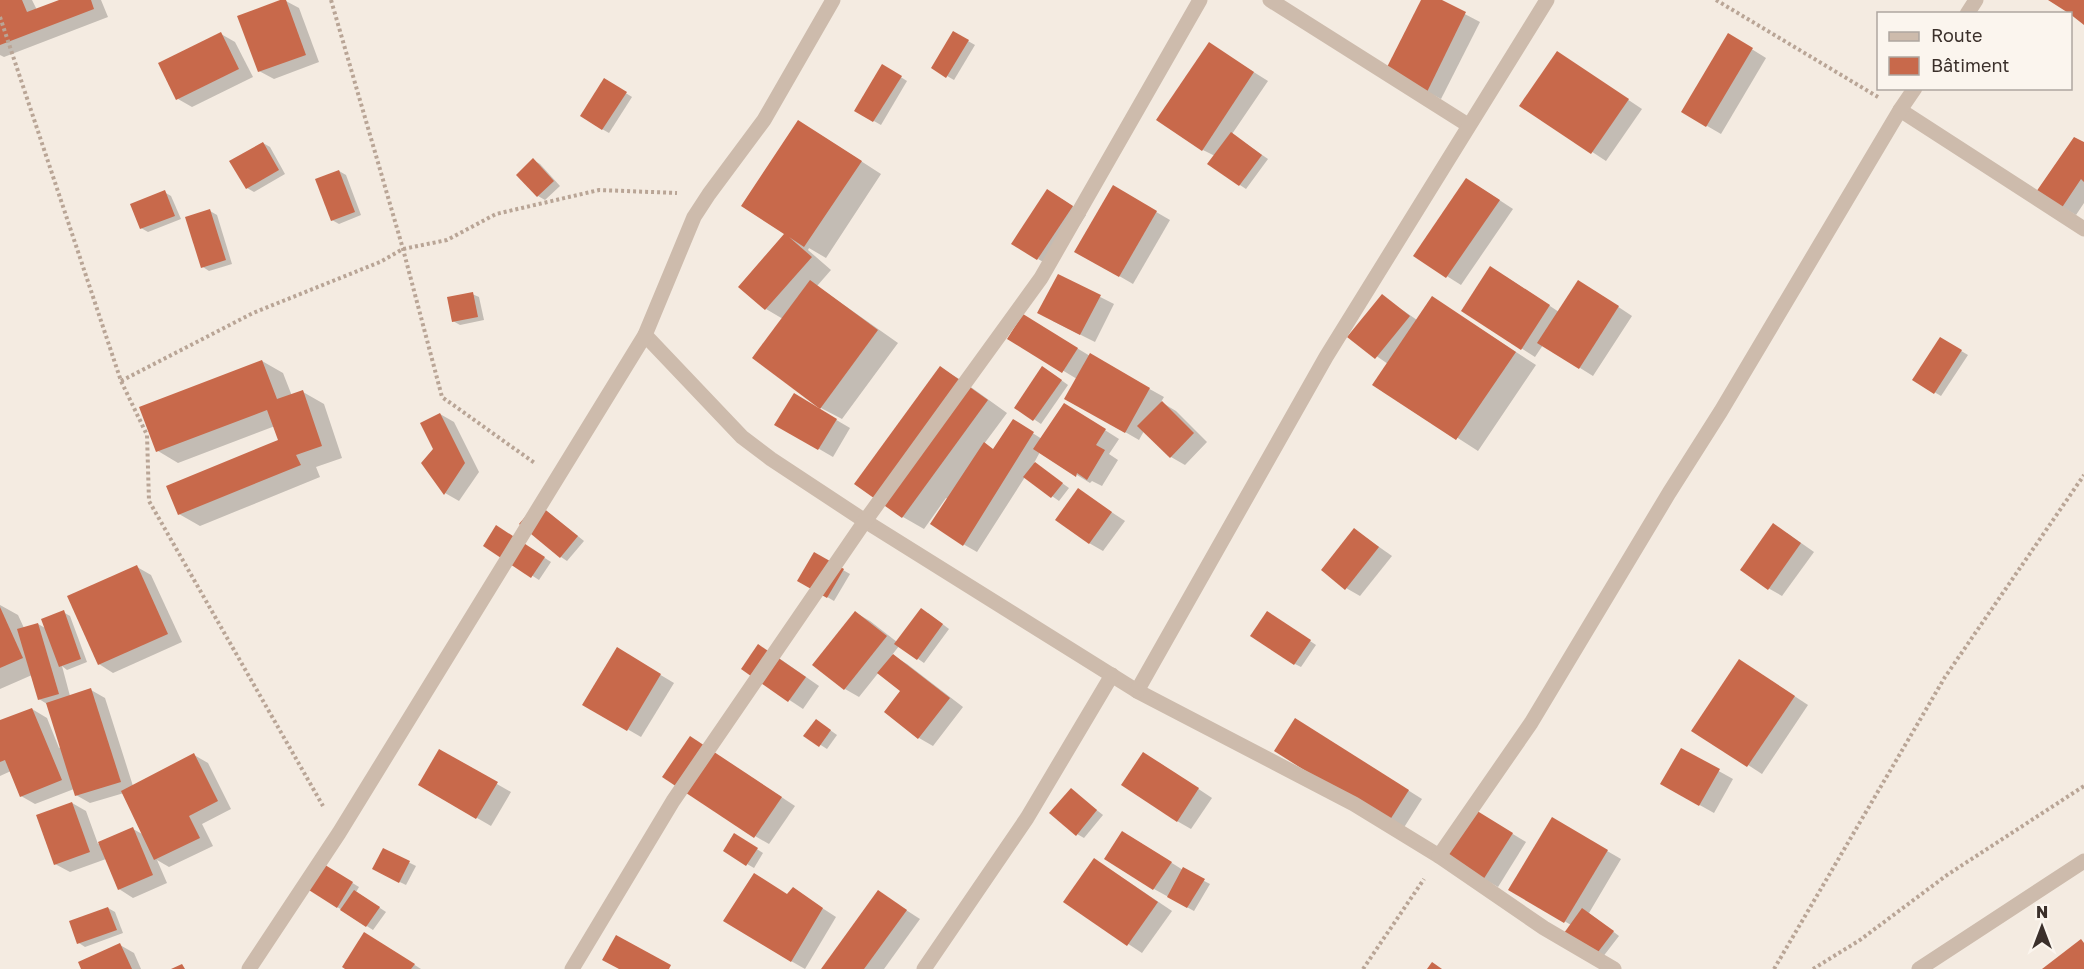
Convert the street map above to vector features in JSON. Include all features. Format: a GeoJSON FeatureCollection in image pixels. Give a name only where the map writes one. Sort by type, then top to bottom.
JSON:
{"type":"FeatureCollection","features":[{"type":"Feature","properties":{"kind":"street"},"geometry":{"type":"LineString","coordinates":[[249,969],[339,833],[645,335],[694,217],[764,120],[833,0]]}},
{"type":"Feature","properties":{"kind":"street"},"geometry":{"type":"LineString","coordinates":[[572,969],[673,801],[865,521],[1041,278],[1200,0]]}},
{"type":"Feature","properties":{"kind":"street"},"geometry":{"type":"LineString","coordinates":[[1270,0],[1468,125]]}},
{"type":"Feature","properties":{"kind":"street"},"geometry":{"type":"LineString","coordinates":[[1137,691],[1326,357],[1547,0]]}},
{"type":"Feature","properties":{"kind":"street"},"geometry":{"type":"LineString","coordinates":[[1439,856],[1531,723],[1914,90]]}},
{"type":"Feature","properties":{"kind":"street"},"geometry":{"type":"LineString","coordinates":[[1900,110],[2084,229]]}},
{"type":"Feature","properties":{"kind":"street"},"geometry":{"type":"LineString","coordinates":[[645,335],[742,437],[771,459],[865,521],[1137,691],[1354,804],[1439,856],[1544,928],[1614,969]]}},
{"type":"Feature","properties":{"kind":"street"},"geometry":{"type":"LineString","coordinates":[[924,969],[1027,818],[1112,675]]}},
{"type":"Feature","properties":{"kind":"street"},"geometry":{"type":"LineString","coordinates":[[1919,969],[2084,861]]}},
{"type":"Feature","properties":{"kind":"path"},"geometry":{"type":"LineString","coordinates":[[331,0],[403,249],[442,397],[557,479]]}},
{"type":"Feature","properties":{"kind":"path"},"geometry":{"type":"LineString","coordinates":[[1716,0],[1900,110]]}},
{"type":"Feature","properties":{"kind":"path"},"geometry":{"type":"LineString","coordinates":[[0,17],[121,381],[147,435],[149,501],[339,833]]}},
{"type":"Feature","properties":{"kind":"path"},"geometry":{"type":"LineString","coordinates":[[121,381],[252,313],[380,261],[403,249],[447,240],[496,214],[598,190],[709,194]]}},
{"type":"Feature","properties":{"kind":"path"},"geometry":{"type":"LineString","coordinates":[[1774,969],[1945,677],[2084,475]]}},
{"type":"Feature","properties":{"kind":"path"},"geometry":{"type":"LineString","coordinates":[[1813,969],[1860,940],[1947,876],[2084,786]]}},
{"type":"Feature","properties":{"kind":"path"},"geometry":{"type":"LineString","coordinates":[[1363,969],[1439,856]]}},
{"type":"Feature","properties":{"kind":"building"},"geometry":{"type":"Polygon","coordinates":[[[0,0],[22,0],[27,12],[59,0],[91,0],[94,9],[0,45],[0,0]]]}},
{"type":"Feature","properties":{"kind":"building"},"geometry":{"type":"Polygon","coordinates":[[[280,0],[286,0],[306,55],[258,72],[237,16],[280,0]]]}},
{"type":"Feature","properties":{"kind":"building"},"geometry":{"type":"Polygon","coordinates":[[[1421,0],[1442,0],[1466,12],[1427,92],[1385,71],[1421,0]]]}},
{"type":"Feature","properties":{"kind":"building"},"geometry":{"type":"Polygon","coordinates":[[[2048,0],[2084,0],[2084,25],[2072,16],[2072,12],[2067,12],[2048,0]]]}},
{"type":"Feature","properties":{"kind":"building"},"geometry":{"type":"Polygon","coordinates":[[[953,31],[969,40],[946,78],[931,68],[953,31]]]}},
{"type":"Feature","properties":{"kind":"building"},"geometry":{"type":"Polygon","coordinates":[[[221,32],[239,69],[176,100],[158,63],[221,32]]]}},
{"type":"Feature","properties":{"kind":"building"},"geometry":{"type":"Polygon","coordinates":[[[1728,33],[1753,48],[1706,127],[1681,112],[1728,33]]]}},
{"type":"Feature","properties":{"kind":"building"},"geometry":{"type":"Polygon","coordinates":[[[1209,42],[1254,72],[1202,151],[1156,120],[1209,42]]]}},
{"type":"Feature","properties":{"kind":"building"},"geometry":{"type":"Polygon","coordinates":[[[1557,51],[1629,99],[1591,154],[1519,106],[1557,51]]]}},
{"type":"Feature","properties":{"kind":"building"},"geometry":{"type":"Polygon","coordinates":[[[882,64],[902,76],[873,122],[854,111],[882,64]]]}},
{"type":"Feature","properties":{"kind":"building"},"geometry":{"type":"Polygon","coordinates":[[[604,78],[627,92],[602,130],[580,116],[604,78]]]}},
{"type":"Feature","properties":{"kind":"building"},"geometry":{"type":"Polygon","coordinates":[[[798,120],[862,161],[804,247],[789,237],[812,257],[765,310],[738,287],[784,234],[741,206],[798,120]]]}},
{"type":"Feature","properties":{"kind":"building"},"geometry":{"type":"Polygon","coordinates":[[[1231,132],[1262,155],[1239,186],[1207,164],[1231,132]]]}},
{"type":"Feature","properties":{"kind":"building"},"geometry":{"type":"Polygon","coordinates":[[[2074,137],[2084,142],[2084,182],[2081,179],[2061,209],[2036,192],[2074,137]]]}},
{"type":"Feature","properties":{"kind":"building"},"geometry":{"type":"Polygon","coordinates":[[[263,142],[279,170],[246,189],[229,161],[263,142]]]}},
{"type":"Feature","properties":{"kind":"building"},"geometry":{"type":"Polygon","coordinates":[[[533,158],[554,181],[537,197],[516,175],[533,158]]]}},
{"type":"Feature","properties":{"kind":"building"},"geometry":{"type":"Polygon","coordinates":[[[339,170],[355,212],[331,221],[315,179],[339,170]]]}},
{"type":"Feature","properties":{"kind":"building"},"geometry":{"type":"Polygon","coordinates":[[[1466,178],[1500,200],[1446,278],[1413,256],[1466,178]]]}},
{"type":"Feature","properties":{"kind":"building"},"geometry":{"type":"Polygon","coordinates":[[[1113,185],[1157,211],[1119,277],[1074,252],[1113,185]]]}},
{"type":"Feature","properties":{"kind":"building"},"geometry":{"type":"Polygon","coordinates":[[[1047,189],[1073,206],[1037,260],[1011,244],[1047,189]]]}},
{"type":"Feature","properties":{"kind":"building"},"geometry":{"type":"Polygon","coordinates":[[[165,190],[175,216],[140,229],[130,204],[165,190]]]}},
{"type":"Feature","properties":{"kind":"building"},"geometry":{"type":"Polygon","coordinates":[[[210,209],[226,260],[201,268],[185,217],[210,209]]]}},
{"type":"Feature","properties":{"kind":"building"},"geometry":{"type":"Polygon","coordinates":[[[1490,266],[1550,305],[1521,350],[1461,311],[1490,266]]]}},
{"type":"Feature","properties":{"kind":"building"},"geometry":{"type":"Polygon","coordinates":[[[1058,274],[1101,295],[1080,335],[1037,313],[1058,274]]]}},
{"type":"Feature","properties":{"kind":"building"},"geometry":{"type":"Polygon","coordinates":[[[810,280],[878,330],[820,409],[752,358],[810,280]]]}},
{"type":"Feature","properties":{"kind":"building"},"geometry":{"type":"Polygon","coordinates":[[[1578,280],[1619,306],[1579,369],[1537,343],[1578,280]]]}},
{"type":"Feature","properties":{"kind":"building"},"geometry":{"type":"Polygon","coordinates":[[[473,292],[478,317],[452,322],[447,297],[473,292]]]}},
{"type":"Feature","properties":{"kind":"building"},"geometry":{"type":"Polygon","coordinates":[[[1382,294],[1410,316],[1375,359],[1347,337],[1382,294]]]}},
{"type":"Feature","properties":{"kind":"building"},"geometry":{"type":"Polygon","coordinates":[[[1432,296],[1516,352],[1456,440],[1372,385],[1432,296]]]}},
{"type":"Feature","properties":{"kind":"building"},"geometry":{"type":"Polygon","coordinates":[[[1023,314],[1078,348],[1062,373],[1007,339],[1023,314]]]}},
{"type":"Feature","properties":{"kind":"building"},"geometry":{"type":"Polygon","coordinates":[[[1940,337],[1962,350],[1934,394],[1912,380],[1940,337]]]}},
{"type":"Feature","properties":{"kind":"building"},"geometry":{"type":"Polygon","coordinates":[[[1090,353],[1150,388],[1125,433],[1064,399],[1090,353]]]}},
{"type":"Feature","properties":{"kind":"building"},"geometry":{"type":"Polygon","coordinates":[[[262,360],[277,399],[303,390],[322,446],[296,455],[301,465],[178,515],[166,486],[278,440],[267,410],[156,452],[139,407],[262,360]]]}},
{"type":"Feature","properties":{"kind":"building"},"geometry":{"type":"Polygon","coordinates":[[[940,366],[988,400],[902,518],[854,484],[940,366]]]}},
{"type":"Feature","properties":{"kind":"building"},"geometry":{"type":"Polygon","coordinates":[[[1042,366],[1062,380],[1033,421],[1014,408],[1042,366]]]}},
{"type":"Feature","properties":{"kind":"building"},"geometry":{"type":"Polygon","coordinates":[[[794,393],[837,419],[818,450],[774,425],[794,393]]]}},
{"type":"Feature","properties":{"kind":"building"},"geometry":{"type":"Polygon","coordinates":[[[1162,401],[1194,433],[1170,458],[1137,426],[1162,401]]]}},
{"type":"Feature","properties":{"kind":"building"},"geometry":{"type":"Polygon","coordinates":[[[1064,403],[1106,429],[1096,445],[1105,450],[1087,480],[1077,473],[1076,477],[1033,449],[1064,403]]]}},
{"type":"Feature","properties":{"kind":"building"},"geometry":{"type":"Polygon","coordinates":[[[440,413],[465,463],[444,495],[421,463],[433,449],[420,423],[440,413]]]}},
{"type":"Feature","properties":{"kind":"building"},"geometry":{"type":"Polygon","coordinates":[[[1013,419],[1034,432],[963,546],[930,524],[984,442],[993,449],[1013,419]]]}},
{"type":"Feature","properties":{"kind":"building"},"geometry":{"type":"Polygon","coordinates":[[[1035,462],[1063,483],[1051,498],[1023,477],[1035,462]]]}},
{"type":"Feature","properties":{"kind":"building"},"geometry":{"type":"Polygon","coordinates":[[[1078,488],[1112,512],[1089,544],[1055,520],[1078,488]]]}},
{"type":"Feature","properties":{"kind":"building"},"geometry":{"type":"Polygon","coordinates":[[[537,503],[578,536],[560,558],[519,524],[537,503]]]}},
{"type":"Feature","properties":{"kind":"building"},"geometry":{"type":"Polygon","coordinates":[[[1773,523],[1801,543],[1768,590],[1740,570],[1773,523]]]}},
{"type":"Feature","properties":{"kind":"building"},"geometry":{"type":"Polygon","coordinates":[[[496,525],[545,557],[531,578],[483,546],[496,525]]]}},
{"type":"Feature","properties":{"kind":"building"},"geometry":{"type":"Polygon","coordinates":[[[1354,528],[1379,547],[1345,590],[1321,570],[1354,528]]]}},
{"type":"Feature","properties":{"kind":"building"},"geometry":{"type":"Polygon","coordinates":[[[814,552],[844,569],[827,598],[797,581],[814,552]]]}},
{"type":"Feature","properties":{"kind":"building"},"geometry":{"type":"Polygon","coordinates":[[[137,565],[168,634],[98,665],[67,596],[137,565]]]}},
{"type":"Feature","properties":{"kind":"building"},"geometry":{"type":"Polygon","coordinates":[[[0,607],[23,658],[0,668],[0,607]]]}},
{"type":"Feature","properties":{"kind":"building"},"geometry":{"type":"Polygon","coordinates":[[[921,608],[943,624],[917,660],[894,644],[921,608]]]}},
{"type":"Feature","properties":{"kind":"building"},"geometry":{"type":"Polygon","coordinates":[[[64,610],[81,659],[59,667],[41,619],[64,610]]]}},
{"type":"Feature","properties":{"kind":"building"},"geometry":{"type":"Polygon","coordinates":[[[855,611],[887,636],[844,690],[812,665],[855,611]]]}},
{"type":"Feature","properties":{"kind":"building"},"geometry":{"type":"Polygon","coordinates":[[[1267,611],[1311,640],[1294,665],[1250,636],[1267,611]]]}},
{"type":"Feature","properties":{"kind":"building"},"geometry":{"type":"Polygon","coordinates":[[[38,623],[59,694],[38,700],[17,629],[38,623]]]}},
{"type":"Feature","properties":{"kind":"building"},"geometry":{"type":"Polygon","coordinates":[[[758,644],[806,677],[788,702],[741,669],[758,644]]]}},
{"type":"Feature","properties":{"kind":"building"},"geometry":{"type":"Polygon","coordinates":[[[617,647],[661,674],[627,731],[582,705],[617,647]]]}},
{"type":"Feature","properties":{"kind":"building"},"geometry":{"type":"Polygon","coordinates":[[[893,654],[950,698],[918,739],[884,712],[900,691],[877,673],[893,654]]]}},
{"type":"Feature","properties":{"kind":"building"},"geometry":{"type":"Polygon","coordinates":[[[1739,659],[1795,696],[1747,767],[1691,731],[1739,659]]]}},
{"type":"Feature","properties":{"kind":"building"},"geometry":{"type":"Polygon","coordinates":[[[91,688],[121,782],[75,796],[46,703],[91,688]]]}},
{"type":"Feature","properties":{"kind":"building"},"geometry":{"type":"Polygon","coordinates":[[[32,708],[62,780],[20,797],[5,760],[0,762],[0,720],[32,708]]]}},
{"type":"Feature","properties":{"kind":"building"},"geometry":{"type":"Polygon","coordinates":[[[1295,718],[1409,790],[1388,823],[1274,751],[1295,718]]]}},
{"type":"Feature","properties":{"kind":"building"},"geometry":{"type":"Polygon","coordinates":[[[816,719],[831,730],[819,747],[803,736],[816,719]]]}},
{"type":"Feature","properties":{"kind":"building"},"geometry":{"type":"Polygon","coordinates":[[[690,736],[782,797],[754,838],[662,777],[690,736]]]}},
{"type":"Feature","properties":{"kind":"building"},"geometry":{"type":"Polygon","coordinates":[[[1681,748],[1720,769],[1699,806],[1660,784],[1681,748]]]}},
{"type":"Feature","properties":{"kind":"building"},"geometry":{"type":"Polygon","coordinates":[[[439,749],[498,782],[476,819],[418,785],[439,749]]]}},
{"type":"Feature","properties":{"kind":"building"},"geometry":{"type":"Polygon","coordinates":[[[1143,752],[1199,788],[1177,822],[1121,785],[1143,752]]]}},
{"type":"Feature","properties":{"kind":"building"},"geometry":{"type":"Polygon","coordinates":[[[194,753],[218,801],[189,816],[200,838],[154,860],[121,791],[194,753]]]}},
{"type":"Feature","properties":{"kind":"building"},"geometry":{"type":"Polygon","coordinates":[[[1071,788],[1097,810],[1076,836],[1049,813],[1071,788]]]}},
{"type":"Feature","properties":{"kind":"building"},"geometry":{"type":"Polygon","coordinates":[[[72,802],[90,852],[54,865],[36,815],[72,802]]]}},
{"type":"Feature","properties":{"kind":"building"},"geometry":{"type":"Polygon","coordinates":[[[1474,809],[1513,833],[1483,880],[1444,856],[1474,809]]]}},
{"type":"Feature","properties":{"kind":"building"},"geometry":{"type":"Polygon","coordinates":[[[1552,817],[1608,850],[1564,923],[1508,890],[1552,817]]]}},
{"type":"Feature","properties":{"kind":"building"},"geometry":{"type":"Polygon","coordinates":[[[133,827],[153,875],[118,890],[98,842],[133,827]]]}},
{"type":"Feature","properties":{"kind":"building"},"geometry":{"type":"Polygon","coordinates":[[[1122,831],[1172,862],[1153,890],[1104,859],[1122,831]]]}},
{"type":"Feature","properties":{"kind":"building"},"geometry":{"type":"Polygon","coordinates":[[[734,833],[758,848],[746,866],[723,851],[734,833]]]}},
{"type":"Feature","properties":{"kind":"building"},"geometry":{"type":"Polygon","coordinates":[[[383,848],[410,861],[399,883],[372,869],[383,848]]]}},
{"type":"Feature","properties":{"kind":"building"},"geometry":{"type":"Polygon","coordinates":[[[1094,858],[1158,902],[1127,946],[1063,902],[1094,858]]]}},
{"type":"Feature","properties":{"kind":"building"},"geometry":{"type":"Polygon","coordinates":[[[317,860],[353,882],[337,908],[301,885],[317,860]]]}},
{"type":"Feature","properties":{"kind":"building"},"geometry":{"type":"Polygon","coordinates":[[[1183,867],[1205,879],[1187,908],[1167,897],[1183,867]]]}},
{"type":"Feature","properties":{"kind":"building"},"geometry":{"type":"Polygon","coordinates":[[[754,873],[787,894],[793,887],[823,908],[791,962],[723,921],[754,873]]]}},
{"type":"Feature","properties":{"kind":"building"},"geometry":{"type":"Polygon","coordinates":[[[354,890],[380,907],[366,927],[340,910],[354,890]]]}},
{"type":"Feature","properties":{"kind":"building"},"geometry":{"type":"Polygon","coordinates":[[[878,890],[907,910],[864,969],[821,969],[878,890]]]}},
{"type":"Feature","properties":{"kind":"building"},"geometry":{"type":"Polygon","coordinates":[[[108,907],[117,930],[77,944],[69,921],[108,907]]]}},
{"type":"Feature","properties":{"kind":"building"},"geometry":{"type":"Polygon","coordinates":[[[1582,908],[1614,931],[1595,956],[1564,933],[1582,908]]]}},
{"type":"Feature","properties":{"kind":"building"},"geometry":{"type":"Polygon","coordinates":[[[364,932],[415,964],[411,969],[345,969],[342,967],[364,932]]]}},
{"type":"Feature","properties":{"kind":"building"},"geometry":{"type":"Polygon","coordinates":[[[616,935],[671,965],[669,969],[619,969],[602,960],[616,935]]]}},
{"type":"Feature","properties":{"kind":"building"},"geometry":{"type":"Polygon","coordinates":[[[2081,939],[2084,943],[2084,969],[2042,969],[2081,939]]]}},
{"type":"Feature","properties":{"kind":"building"},"geometry":{"type":"Polygon","coordinates":[[[120,943],[132,969],[81,969],[78,962],[120,943]]]}},
{"type":"Feature","properties":{"kind":"building"},"geometry":{"type":"Polygon","coordinates":[[[1432,962],[1442,969],[1427,969],[1432,962]]]}},
{"type":"Feature","properties":{"kind":"building"},"geometry":{"type":"Polygon","coordinates":[[[182,964],[185,969],[171,969],[182,964]]]}}]}
